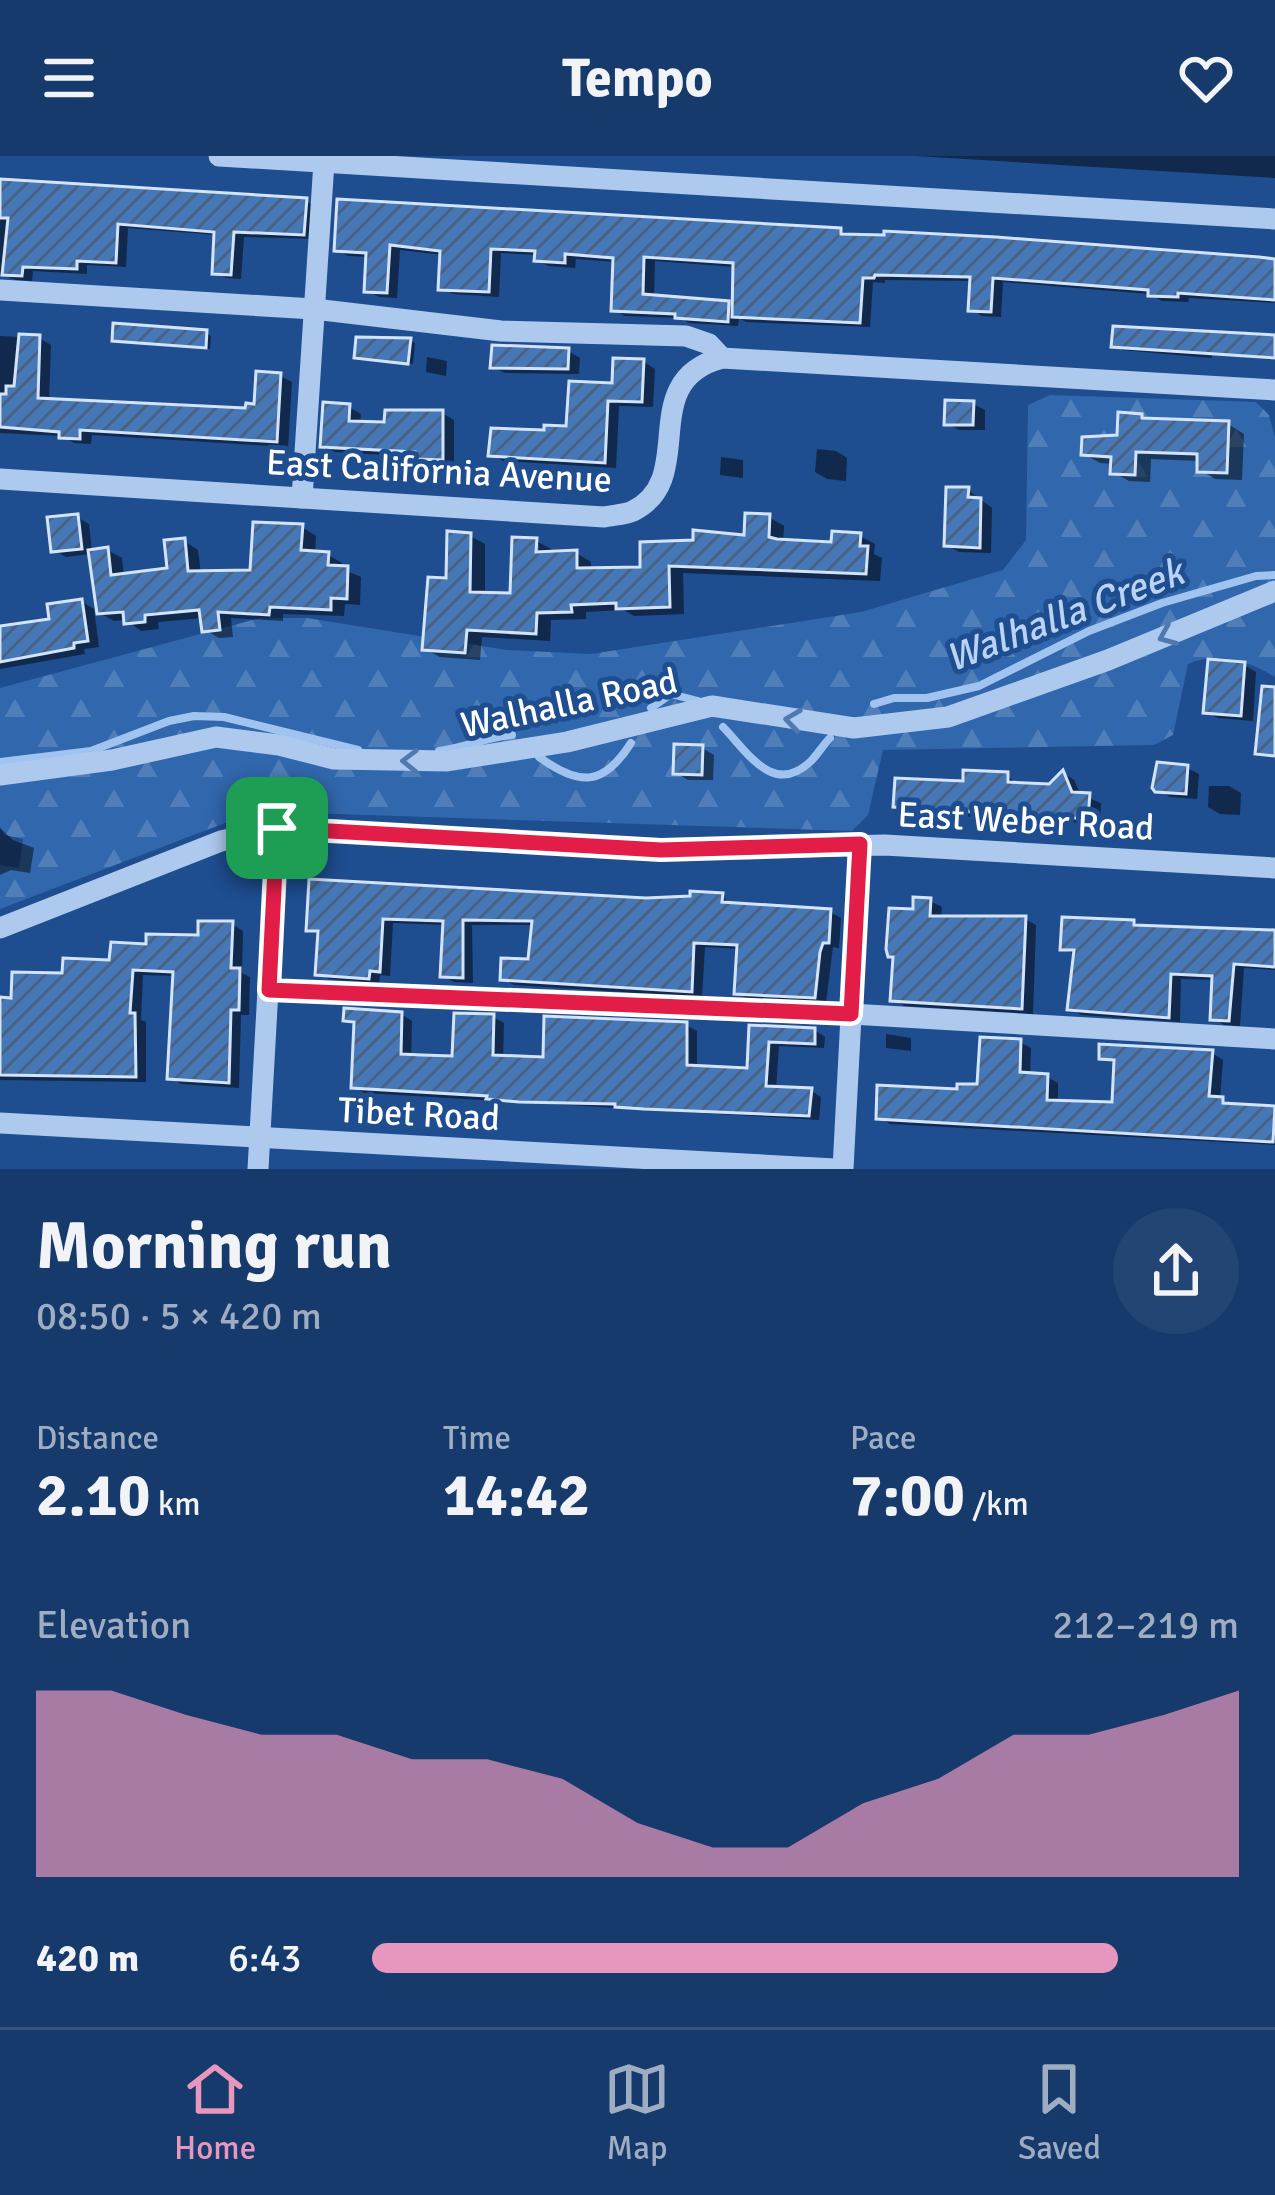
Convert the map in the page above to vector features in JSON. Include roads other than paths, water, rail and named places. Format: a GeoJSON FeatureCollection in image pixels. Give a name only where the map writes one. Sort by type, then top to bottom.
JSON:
{"type":"FeatureCollection","features":[{"type":"Feature","properties":{"kind":"street"},"geometry":{"type":"LineString","coordinates":[[219,156],[428,162],[1275,219]]}},
{"type":"Feature","properties":{"kind":"street"},"geometry":{"type":"LineString","coordinates":[[302,499],[324,162]]}},
{"type":"Feature","properties":{"kind":"street"},"geometry":{"type":"LineString","coordinates":[[0,290],[314,309],[501,331],[686,336],[709,344],[722,358],[1275,390]]}},
{"type":"Feature","properties":{"kind":"street","name":"East California Avenue"},"geometry":{"type":"LineString","coordinates":[[0,479],[604,517],[633,511],[656,491],[667,464],[671,408],[682,381],[704,363],[722,358]]}},
{"type":"Feature","properties":{"kind":"street","name":"Walhalla Road"},"geometry":{"type":"LineString","coordinates":[[0,775],[112,760],[216,737],[334,759],[447,761],[566,742],[700,707],[854,728],[948,717],[1108,660],[1275,591]]}},
{"type":"Feature","properties":{"kind":"street"},"geometry":{"type":"LineString","coordinates":[[259,1169],[277,828]]}},
{"type":"Feature","properties":{"kind":"street","name":"East Weber Road"},"geometry":{"type":"LineString","coordinates":[[0,928],[220,841],[277,828],[661,850],[860,844],[1275,868]]}},
{"type":"Feature","properties":{"kind":"street"},"geometry":{"type":"LineString","coordinates":[[839,1169],[860,844]]}},
{"type":"Feature","properties":{"kind":"street"},"geometry":{"type":"LineString","coordinates":[[269,990],[851,1014],[1275,1039]]}},
{"type":"Feature","properties":{"kind":"street","name":"Tibet Road"},"geometry":{"type":"LineString","coordinates":[[0,1123],[839,1169]]}},
{"type":"Feature","properties":{"kind":"waterway","name":"Walhalla Creek"},"geometry":{"type":"LineString","coordinates":[[874,704],[979,686],[1089,631],[1162,603],[1275,575]]}},
{"type":"Feature","properties":{"kind":"waterway"},"geometry":{"type":"LineString","coordinates":[[651,708],[671,694],[698,701]]}},
{"type":"Feature","properties":{"kind":"waterway","name":"Walhalla Creek"},"geometry":{"type":"LineString","coordinates":[[0,762],[91,751],[194,716],[224,717],[358,750]]}},
{"type":"Feature","properties":{"kind":"waterway","name":"Walhalla Creek"},"geometry":{"type":"LineString","coordinates":[[723,727],[761,767],[784,775],[811,761],[830,738]]}},
{"type":"Feature","properties":{"kind":"waterway","name":"Walhalla Creek"},"geometry":{"type":"LineString","coordinates":[[439,751],[512,735]]}},
{"type":"Feature","properties":{"kind":"waterway"},"geometry":{"type":"LineString","coordinates":[[539,757],[566,773],[589,777],[610,768],[631,743]]}}]}
